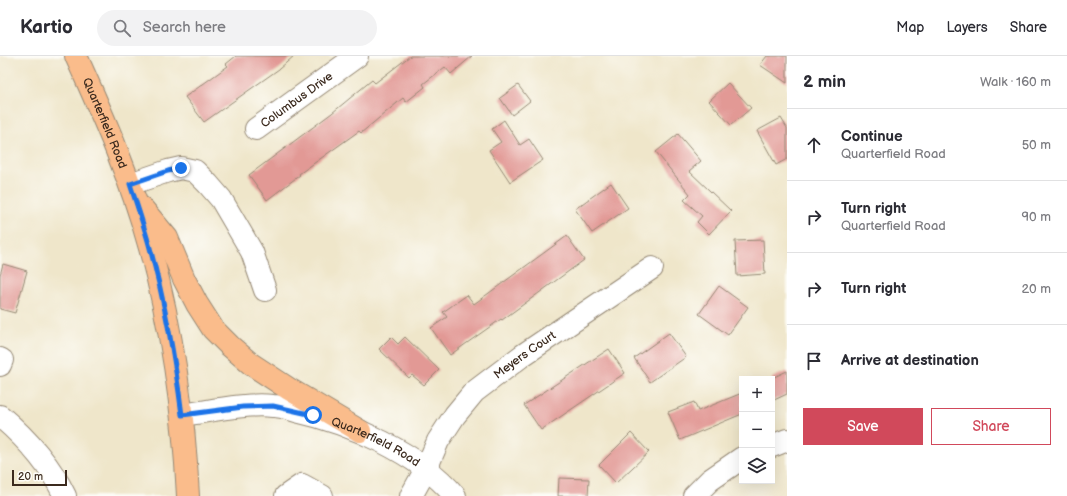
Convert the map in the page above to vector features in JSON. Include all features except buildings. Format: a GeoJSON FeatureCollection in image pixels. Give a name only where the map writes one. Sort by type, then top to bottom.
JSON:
{"type":"FeatureCollection","features":[{"type":"Feature","properties":{"kind":"main road","name":"Quarterfield Road"},"geometry":{"type":"LineString","coordinates":[[76,56],[104,117],[132,192],[150,247],[174,356],[182,415]]}},
{"type":"Feature","properties":{"kind":"main road"},"geometry":{"type":"LineString","coordinates":[[132,192],[167,238],[184,279],[197,304],[213,329],[251,364],[289,389],[360,431]]}},
{"type":"Feature","properties":{"kind":"main road"},"geometry":{"type":"LineString","coordinates":[[182,415],[188,496]]}},
{"type":"Feature","properties":{"kind":"street","name":"Columbus Drive"},"geometry":{"type":"LineString","coordinates":[[256,129],[357,56]]}},
{"type":"Feature","properties":{"kind":"street"},"geometry":{"type":"LineString","coordinates":[[132,192],[168,171],[181,168],[195,171],[221,199],[252,252],[265,290]]}},
{"type":"Feature","properties":{"kind":"street","name":"Meyers Court"},"geometry":{"type":"LineString","coordinates":[[411,496],[426,469],[438,441],[455,415],[474,392],[522,355],[652,268]]}},
{"type":"Feature","properties":{"kind":"street"},"geometry":{"type":"LineString","coordinates":[[0,359],[2,360],[0,365]]}},
{"type":"Feature","properties":{"kind":"street","name":"Quarterfield Road"},"geometry":{"type":"LineString","coordinates":[[182,415],[243,407],[273,406],[313,415],[360,431],[383,443],[426,469],[455,496]]}},
{"type":"Feature","properties":{"kind":"street"},"geometry":{"type":"LineString","coordinates":[[0,416],[20,434],[44,462],[65,496]]}},
{"type":"Feature","properties":{"kind":"street"},"geometry":{"type":"LineString","coordinates":[[775,445],[787,440]]}},
{"type":"Feature","properties":{"kind":"street"},"geometry":{"type":"LineString","coordinates":[[694,496],[710,480],[739,460]]}},
{"type":"Feature","properties":{"kind":"street"},"geometry":{"type":"LineString","coordinates":[[286,496],[302,485],[322,496]]}},
{"type":"Feature","properties":{"kind":"route"},"geometry":{"type":"LineString","coordinates":[[181,168],[130,184],[150,247],[162,297],[174,356],[182,415],[243,407],[273,406],[313,415]]}}]}
